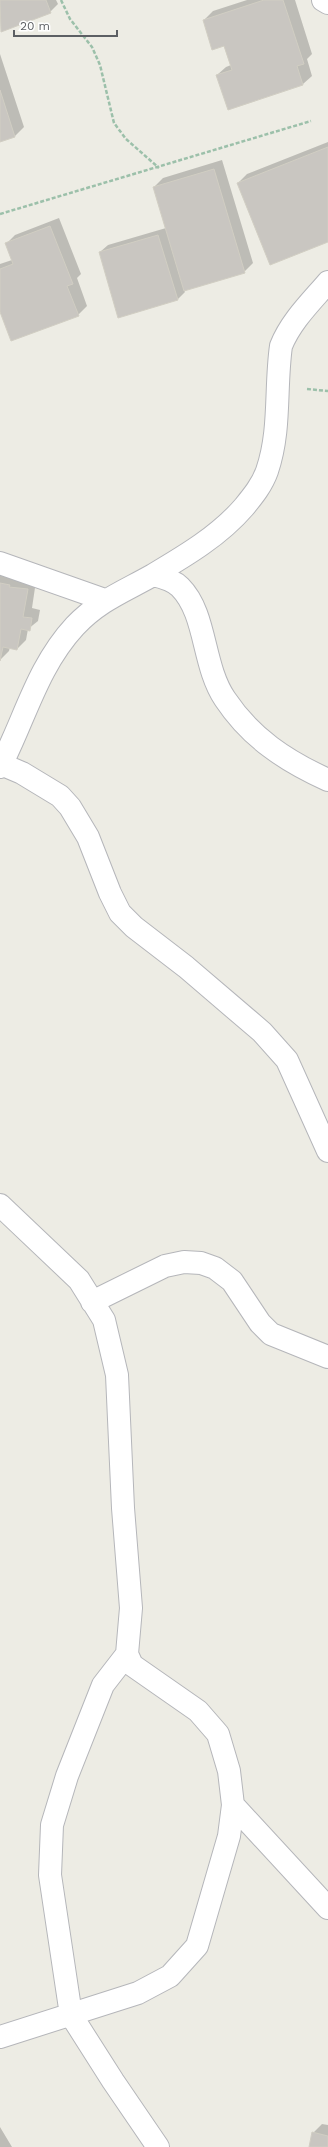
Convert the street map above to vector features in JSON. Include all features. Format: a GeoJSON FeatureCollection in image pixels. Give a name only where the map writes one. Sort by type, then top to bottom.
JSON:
{"type":"FeatureCollection","features":[{"type":"Feature","properties":{"kind":"street"},"geometry":{"type":"LineString","coordinates":[[323,0],[328,3]]}},
{"type":"Feature","properties":{"kind":"street"},"geometry":{"type":"LineString","coordinates":[[328,282],[304,309],[286,335],[281,346],[276,428],[268,466],[260,486],[236,517],[212,538],[153,575],[105,600],[76,626],[56,650],[28,701],[1,765],[22,773],[60,796],[70,807],[88,837],[110,893],[120,913],[134,927],[186,967],[262,1032],[287,1060],[328,1151]]}},
{"type":"Feature","properties":{"kind":"street"},"geometry":{"type":"LineString","coordinates":[[0,563],[105,600]]}},
{"type":"Feature","properties":{"kind":"street"},"geometry":{"type":"LineString","coordinates":[[153,575],[167,578],[180,586],[190,600],[199,621],[209,666],[216,685],[240,722],[257,738],[281,756],[328,780]]}},
{"type":"Feature","properties":{"kind":"street"},"geometry":{"type":"LineString","coordinates":[[0,1205],[79,1280],[104,1320],[117,1375],[123,1508],[130,1592],[127,1654],[132,1664],[198,1711],[218,1734],[229,1771],[233,1806],[229,1836],[196,1946],[170,1976],[138,1993],[0,2037]]}},
{"type":"Feature","properties":{"kind":"street"},"geometry":{"type":"LineString","coordinates":[[92,1302],[165,1266],[184,1262],[201,1263],[215,1268],[232,1281],[260,1323],[271,1334],[328,1357]]}},
{"type":"Feature","properties":{"kind":"street"},"geometry":{"type":"LineString","coordinates":[[127,1654],[103,1685],[67,1776],[52,1825],[50,1875],[71,2015],[113,2082],[158,2147]]}},
{"type":"Feature","properties":{"kind":"street"},"geometry":{"type":"LineString","coordinates":[[233,1806],[328,1908]]}},
{"type":"Feature","properties":{"kind":"path"},"geometry":{"type":"LineString","coordinates":[[61,0],[70,20],[92,47],[100,65],[114,123],[126,139],[159,168]]}},
{"type":"Feature","properties":{"kind":"path"},"geometry":{"type":"LineString","coordinates":[[0,214],[159,168],[311,121]]}},
{"type":"Feature","properties":{"kind":"building"},"geometry":{"type":"Polygon","coordinates":[[[0,0],[46,0],[51,13],[1,32],[0,0]]]}},
{"type":"Feature","properties":{"kind":"building"},"geometry":{"type":"Polygon","coordinates":[[[264,0],[283,0],[304,64],[297,66],[303,85],[228,110],[216,75],[232,70],[224,46],[212,50],[203,20],[264,0]]]}},
{"type":"Feature","properties":{"kind":"building"},"geometry":{"type":"Polygon","coordinates":[[[0,90],[15,137],[0,142],[0,90]]]}},
{"type":"Feature","properties":{"kind":"building"},"geometry":{"type":"Polygon","coordinates":[[[328,147],[328,242],[270,265],[237,183],[328,147]]]}},
{"type":"Feature","properties":{"kind":"building"},"geometry":{"type":"Polygon","coordinates":[[[214,169],[245,273],[184,291],[153,187],[214,169]]]}},
{"type":"Feature","properties":{"kind":"building"},"geometry":{"type":"Polygon","coordinates":[[[50,226],[73,284],[67,286],[79,316],[11,341],[0,312],[0,269],[13,264],[5,243],[50,226]]]}},
{"type":"Feature","properties":{"kind":"building"},"geometry":{"type":"Polygon","coordinates":[[[158,235],[178,300],[118,318],[99,252],[158,235]]]}},
{"type":"Feature","properties":{"kind":"building"},"geometry":{"type":"Polygon","coordinates":[[[0,583],[10,585],[9,587],[28,589],[23,617],[32,618],[30,631],[21,629],[17,650],[3,647],[0,661],[0,583]]]}},
{"type":"Feature","properties":{"kind":"building"},"geometry":{"type":"Polygon","coordinates":[[[312,2132],[328,2136],[328,2147],[309,2147],[312,2132]]]}}]}
